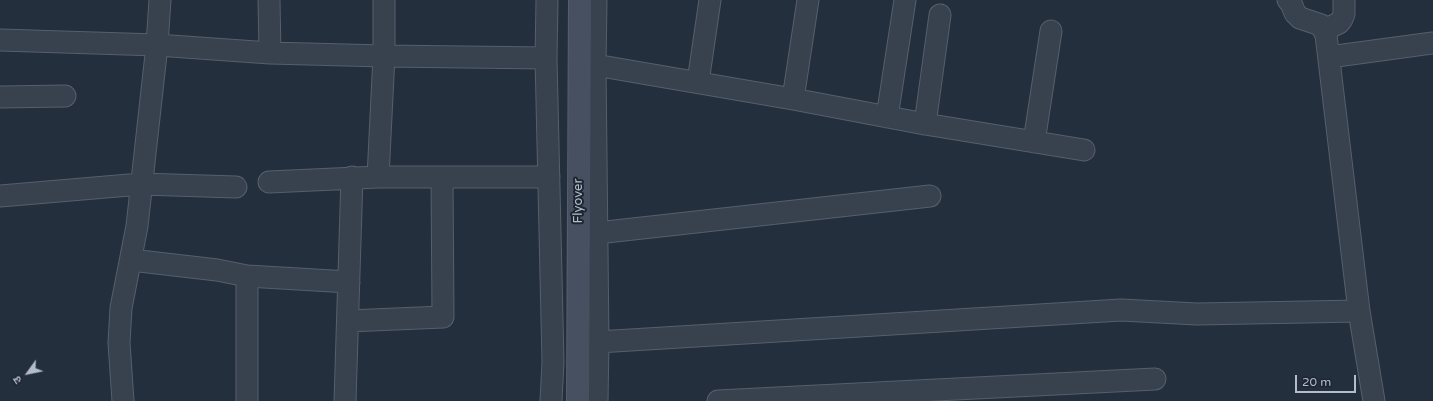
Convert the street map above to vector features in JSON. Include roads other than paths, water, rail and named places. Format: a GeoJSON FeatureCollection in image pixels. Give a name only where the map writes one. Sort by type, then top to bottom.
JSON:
{"type":"FeatureCollection","features":[{"type":"Feature","properties":{"kind":"main road","name":"Flyover"},"geometry":{"type":"LineString","coordinates":[[580,0],[585,399]]}},
{"type":"Feature","properties":{"kind":"street"},"geometry":{"type":"LineString","coordinates":[[123,401],[119,342],[120,315],[137,226],[158,45],[160,0]]}},
{"type":"Feature","properties":{"kind":"street"},"geometry":{"type":"LineString","coordinates":[[269,0],[270,53]]}},
{"type":"Feature","properties":{"kind":"street"},"geometry":{"type":"LineString","coordinates":[[378,177],[384,56],[384,0]]}},
{"type":"Feature","properties":{"kind":"street"},"geometry":{"type":"LineString","coordinates":[[547,0],[546,58],[552,362],[551,401]]}},
{"type":"Feature","properties":{"kind":"street"},"geometry":{"type":"LineString","coordinates":[[585,399],[598,342],[595,65],[596,0]]}},
{"type":"Feature","properties":{"kind":"street"},"geometry":{"type":"LineString","coordinates":[[698,82],[710,0]]}},
{"type":"Feature","properties":{"kind":"street"},"geometry":{"type":"LineString","coordinates":[[793,99],[808,0]]}},
{"type":"Feature","properties":{"kind":"street"},"geometry":{"type":"LineString","coordinates":[[887,117],[905,0]]}},
{"type":"Feature","properties":{"kind":"street"},"geometry":{"type":"LineString","coordinates":[[1288,0],[1291,3],[1295,13],[1300,18],[1321,26],[1326,35],[1359,311],[1374,401]]}},
{"type":"Feature","properties":{"kind":"street"},"geometry":{"type":"LineString","coordinates":[[1324,30],[1339,23],[1342,19],[1344,14],[1344,0]]}},
{"type":"Feature","properties":{"kind":"street"},"geometry":{"type":"LineString","coordinates":[[925,124],[940,15]]}},
{"type":"Feature","properties":{"kind":"street"},"geometry":{"type":"LineString","coordinates":[[1034,142],[1051,32]]}},
{"type":"Feature","properties":{"kind":"street"},"geometry":{"type":"LineString","coordinates":[[0,40],[158,45],[270,53],[546,58]]}},
{"type":"Feature","properties":{"kind":"street"},"geometry":{"type":"LineString","coordinates":[[1329,57],[1433,43]]}},
{"type":"Feature","properties":{"kind":"street"},"geometry":{"type":"LineString","coordinates":[[595,65],[698,82],[925,124],[1084,150]]}},
{"type":"Feature","properties":{"kind":"street"},"geometry":{"type":"LineString","coordinates":[[0,97],[65,96]]}},
{"type":"Feature","properties":{"kind":"street"},"geometry":{"type":"LineString","coordinates":[[269,182],[352,177],[549,177]]}},
{"type":"Feature","properties":{"kind":"street"},"geometry":{"type":"LineString","coordinates":[[345,401],[352,177]]}},
{"type":"Feature","properties":{"kind":"street"},"geometry":{"type":"LineString","coordinates":[[348,321],[443,317],[442,177]]}},
{"type":"Feature","properties":{"kind":"street"},"geometry":{"type":"LineString","coordinates":[[0,196],[141,184],[236,187]]}},
{"type":"Feature","properties":{"kind":"street"},"geometry":{"type":"LineString","coordinates":[[598,233],[930,196]]}},
{"type":"Feature","properties":{"kind":"street"},"geometry":{"type":"LineString","coordinates":[[131,260],[217,270],[247,276],[349,282]]}},
{"type":"Feature","properties":{"kind":"street"},"geometry":{"type":"LineString","coordinates":[[247,276],[247,401]]}},
{"type":"Feature","properties":{"kind":"street"},"geometry":{"type":"LineString","coordinates":[[598,342],[1121,310],[1196,314],[1359,311]]}},
{"type":"Feature","properties":{"kind":"street"},"geometry":{"type":"LineString","coordinates":[[718,401],[1155,378]]}}]}
